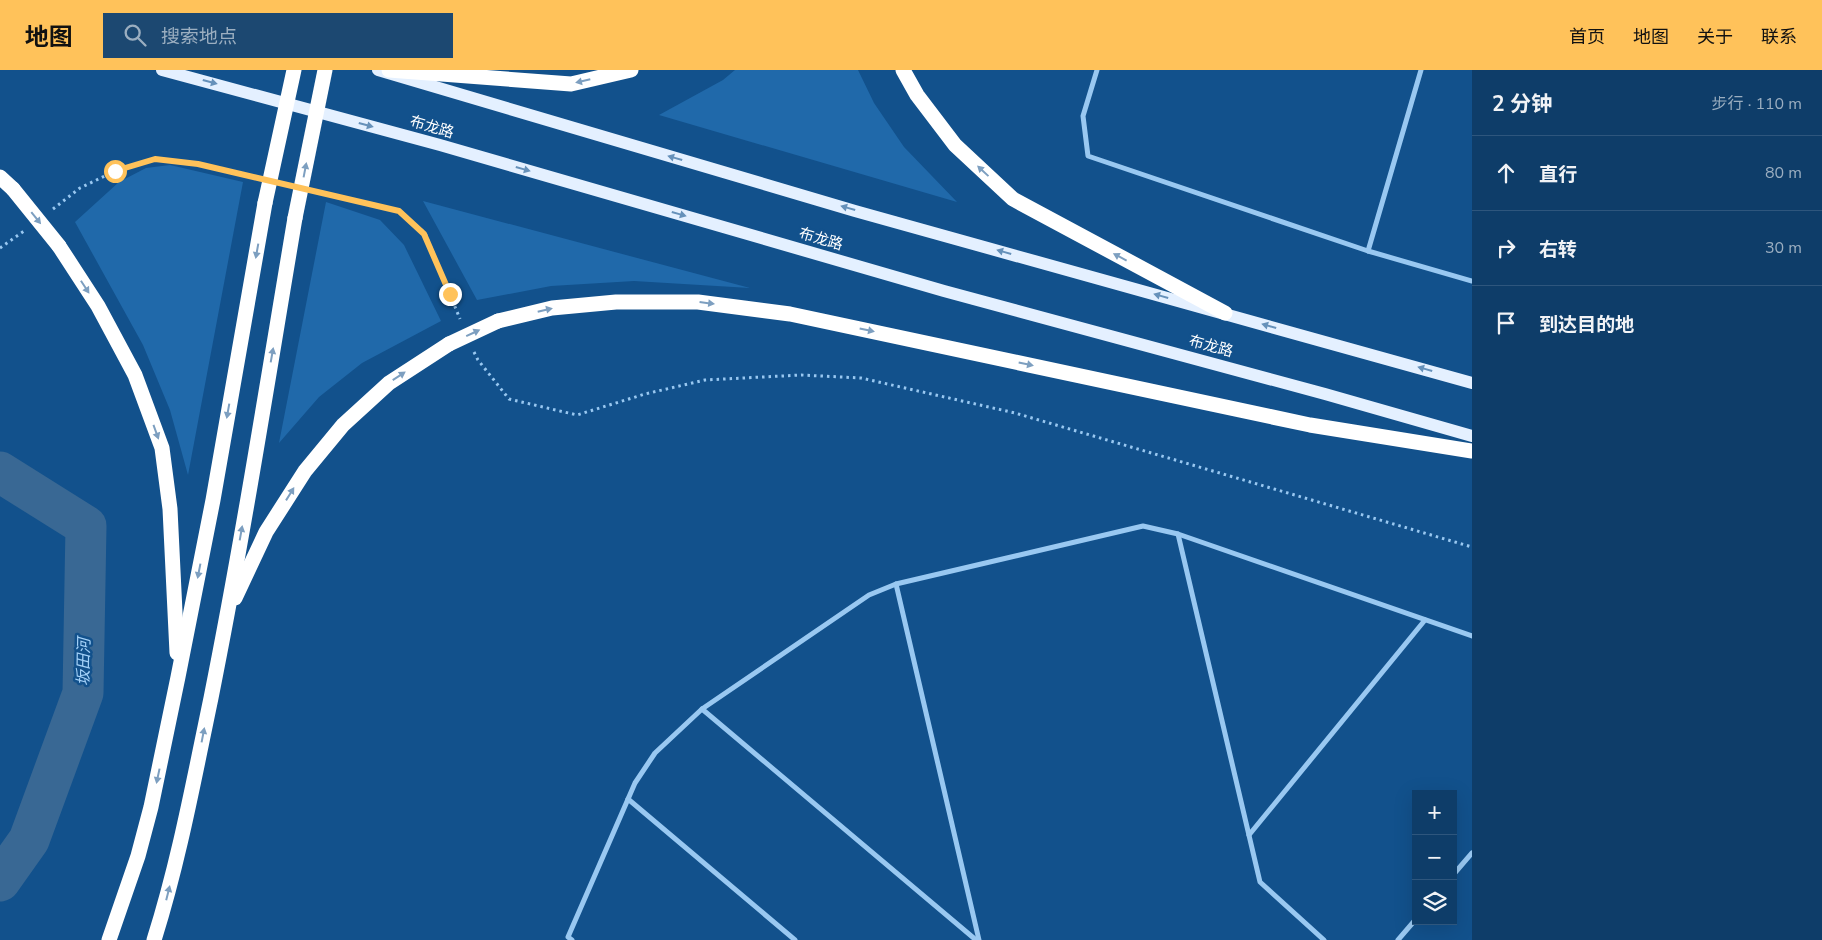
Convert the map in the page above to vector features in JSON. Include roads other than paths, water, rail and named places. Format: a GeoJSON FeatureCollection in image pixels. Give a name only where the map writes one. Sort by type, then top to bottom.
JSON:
{"type":"FeatureCollection","features":[{"type":"Feature","properties":{"kind":"highway"},"geometry":{"type":"LineString","coordinates":[[109,940],[138,856],[151,807],[212,500],[265,203],[294,70]]}},
{"type":"Feature","properties":{"kind":"highway"},"geometry":{"type":"LineString","coordinates":[[154,940],[167,899],[182,837],[227,615],[295,218],[325,70]]}},
{"type":"Feature","properties":{"kind":"highway"},"geometry":{"type":"LineString","coordinates":[[389,70],[570,84],[631,70]]}},
{"type":"Feature","properties":{"kind":"highway"},"geometry":{"type":"LineString","coordinates":[[903,70],[917,96],[956,145],[1013,199],[1225,314]]}},
{"type":"Feature","properties":{"kind":"highway"},"geometry":{"type":"LineString","coordinates":[[0,177],[13,189],[59,246],[98,306],[135,375],[162,448],[170,509],[178,677]]}},
{"type":"Feature","properties":{"kind":"highway"},"geometry":{"type":"LineString","coordinates":[[227,615],[266,532],[305,471],[344,425],[389,383],[449,344],[498,321],[552,308],[616,302],[698,302],[780,313],[1310,425],[1472,451]]}},
{"type":"Feature","properties":{"kind":"main road","name":"布龙路"},"geometry":{"type":"LineString","coordinates":[[162,70],[440,145],[944,291],[1472,436]]}},
{"type":"Feature","properties":{"kind":"main road"},"geometry":{"type":"LineString","coordinates":[[378,70],[855,211],[1472,383]]}},
{"type":"Feature","properties":{"kind":"street"},"geometry":{"type":"LineString","coordinates":[[1097,70],[1083,116],[1088,156],[1368,251],[1472,281]]}},
{"type":"Feature","properties":{"kind":"street"},"geometry":{"type":"LineString","coordinates":[[1368,251],[1421,70]]}},
{"type":"Feature","properties":{"kind":"street"},"geometry":{"type":"LineString","coordinates":[[572,940],[568,937],[635,783],[655,753],[702,709],[869,595],[896,584],[1143,526],[1178,534],[1472,636]]}},
{"type":"Feature","properties":{"kind":"street"},"geometry":{"type":"LineString","coordinates":[[1178,534],[1260,882],[1324,940]]}},
{"type":"Feature","properties":{"kind":"street"},"geometry":{"type":"LineString","coordinates":[[896,584],[977,940]]}},
{"type":"Feature","properties":{"kind":"street"},"geometry":{"type":"LineString","coordinates":[[1249,835],[1425,620]]}},
{"type":"Feature","properties":{"kind":"street"},"geometry":{"type":"LineString","coordinates":[[702,709],[977,940]]}},
{"type":"Feature","properties":{"kind":"street"},"geometry":{"type":"LineString","coordinates":[[628,799],[795,940]]}},
{"type":"Feature","properties":{"kind":"street"},"geometry":{"type":"LineString","coordinates":[[1457,870],[1472,853]]}},
{"type":"Feature","properties":{"kind":"street"},"geometry":{"type":"LineString","coordinates":[[1398,940],[1412,924]]}},
{"type":"Feature","properties":{"kind":"waterway","name":"坂田河"},"geometry":{"type":"LineString","coordinates":[[0,472],[86,526],[83,693],[29,840],[0,881]]}}]}
